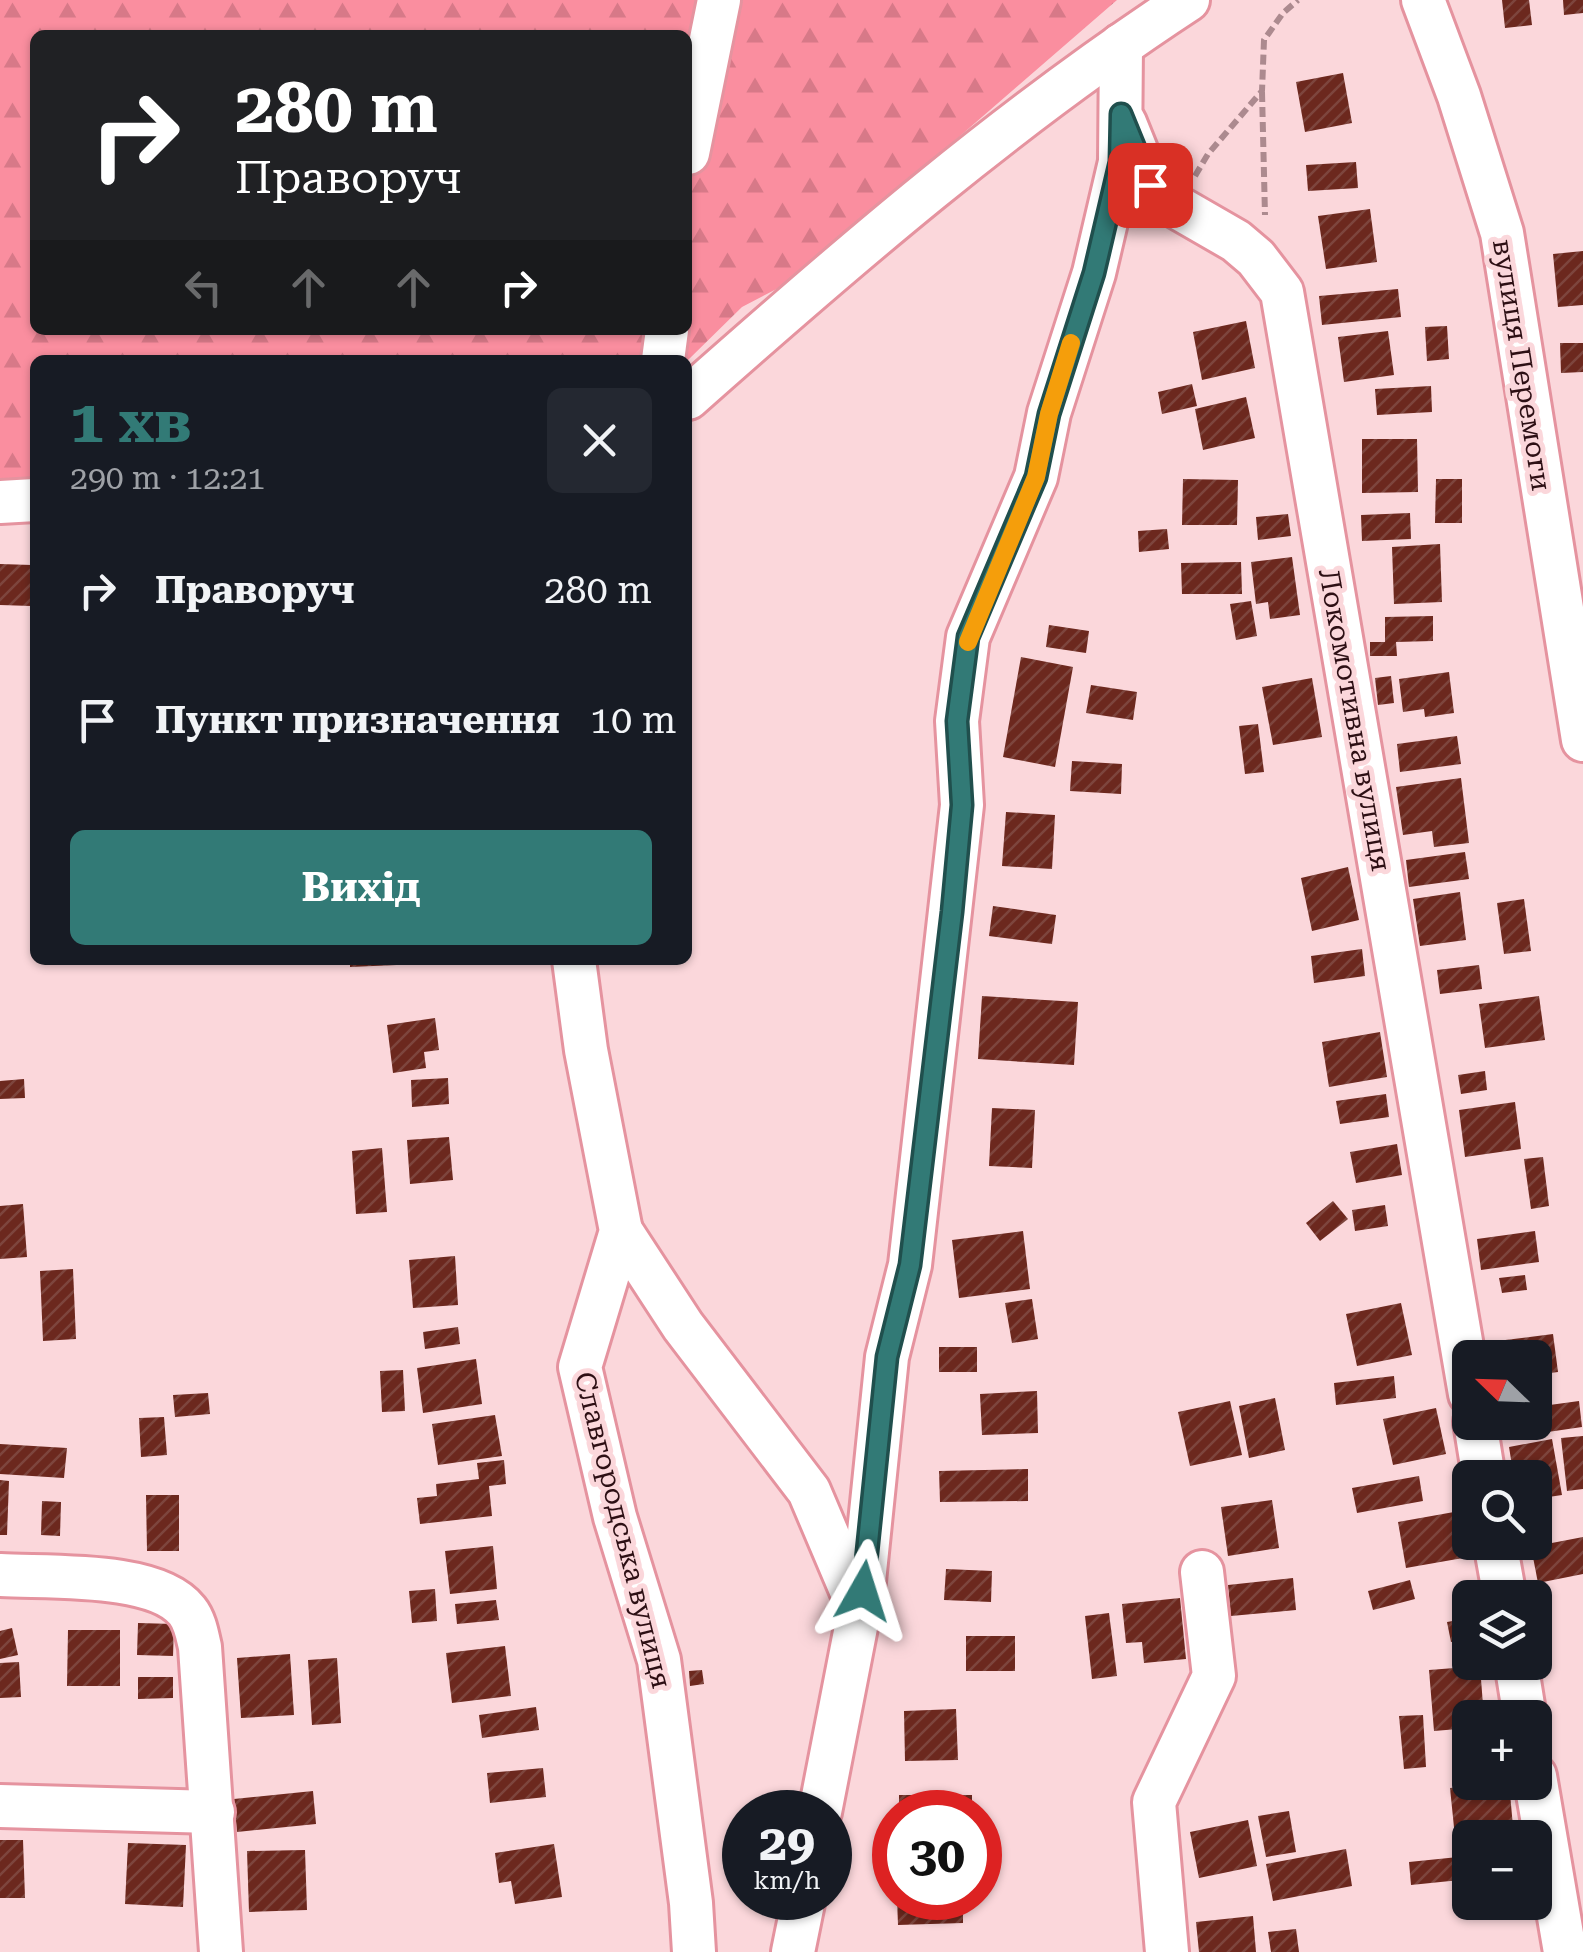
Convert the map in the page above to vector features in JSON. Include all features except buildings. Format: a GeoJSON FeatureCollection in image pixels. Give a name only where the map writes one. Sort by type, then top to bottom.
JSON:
{"type":"FeatureCollection","features":[{"type":"Feature","properties":{"kind":"street"},"geometry":{"type":"LineString","coordinates":[[692,134],[719,0]]}},
{"type":"Feature","properties":{"kind":"street"},"geometry":{"type":"LineString","coordinates":[[692,394],[794,304],[991,141],[1188,0]]}},
{"type":"Feature","properties":{"kind":"street","name":"вулиця Перемоги"},"geometry":{"type":"LineString","coordinates":[[1423,0],[1460,96],[1502,233],[1583,740]]}},
{"type":"Feature","properties":{"kind":"street"},"geometry":{"type":"LineString","coordinates":[[824,1790],[860,1610],[887,1357],[910,1265],[962,805],[957,721],[968,637],[1036,477],[1049,414],[1098,256],[1120,162],[1121,45]]}},
{"type":"Feature","properties":{"kind":"street","name":"Локомотивна вулиця"},"geometry":{"type":"LineString","coordinates":[[1121,114],[1150,185],[1177,207],[1236,241],[1268,271],[1282,292],[1461,1340]]}},
{"type":"Feature","properties":{"kind":"street"},"geometry":{"type":"LineString","coordinates":[[0,502],[30,500]]}},
{"type":"Feature","properties":{"kind":"street","name":"Славгородська вулиця"},"geometry":{"type":"LineString","coordinates":[[575,965],[586,1050],[621,1231],[683,1326],[810,1491],[860,1610]]}},
{"type":"Feature","properties":{"kind":"street","name":"Славгородська вулиця"},"geometry":{"type":"LineString","coordinates":[[621,1231],[580,1366],[615,1517],[658,1660],[691,1902],[694,1952]]}},
{"type":"Feature","properties":{"kind":"street"},"geometry":{"type":"LineString","coordinates":[[1168,1952],[1154,1802],[1214,1676],[1202,1572]]}},
{"type":"Feature","properties":{"kind":"street"},"geometry":{"type":"LineString","coordinates":[[0,1575],[134,1582],[163,1592],[186,1610],[200,1647],[222,1952]]}},
{"type":"Feature","properties":{"kind":"street"},"geometry":{"type":"LineString","coordinates":[[1539,1800],[1565,1952]]}},
{"type":"Feature","properties":{"kind":"street"},"geometry":{"type":"LineString","coordinates":[[0,1806],[212,1812]]}},
{"type":"Feature","properties":{"kind":"street"},"geometry":{"type":"LineString","coordinates":[[794,1952],[800,1920]]}},
{"type":"Feature","properties":{"kind":"path"},"geometry":{"type":"LineString","coordinates":[[1268,271],[1264,40],[1282,13],[1298,0]]}},
{"type":"Feature","properties":{"kind":"path"},"geometry":{"type":"LineString","coordinates":[[1177,207],[1208,154],[1262,91]]}},
{"type":"Feature","properties":{"kind":"green space"},"geometry":{"type":"Polygon","coordinates":[[[0,0],[1117,0],[794,280],[742,307],[692,356],[30,355],[30,490],[0,491],[0,0]]]}},
{"type":"Feature","properties":{"kind":"slow traffic"},"geometry":{"type":"LineString","coordinates":[[968,642],[1036,477],[1049,414],[1071,343]]}},
{"type":"Feature","properties":{"kind":"route"},"geometry":{"type":"LineString","coordinates":[[863,1591],[887,1357],[910,1265],[952,912],[962,805],[957,721],[968,637],[1036,477],[1049,414],[1094,273],[1120,162],[1121,114],[1150,185]]}}]}
